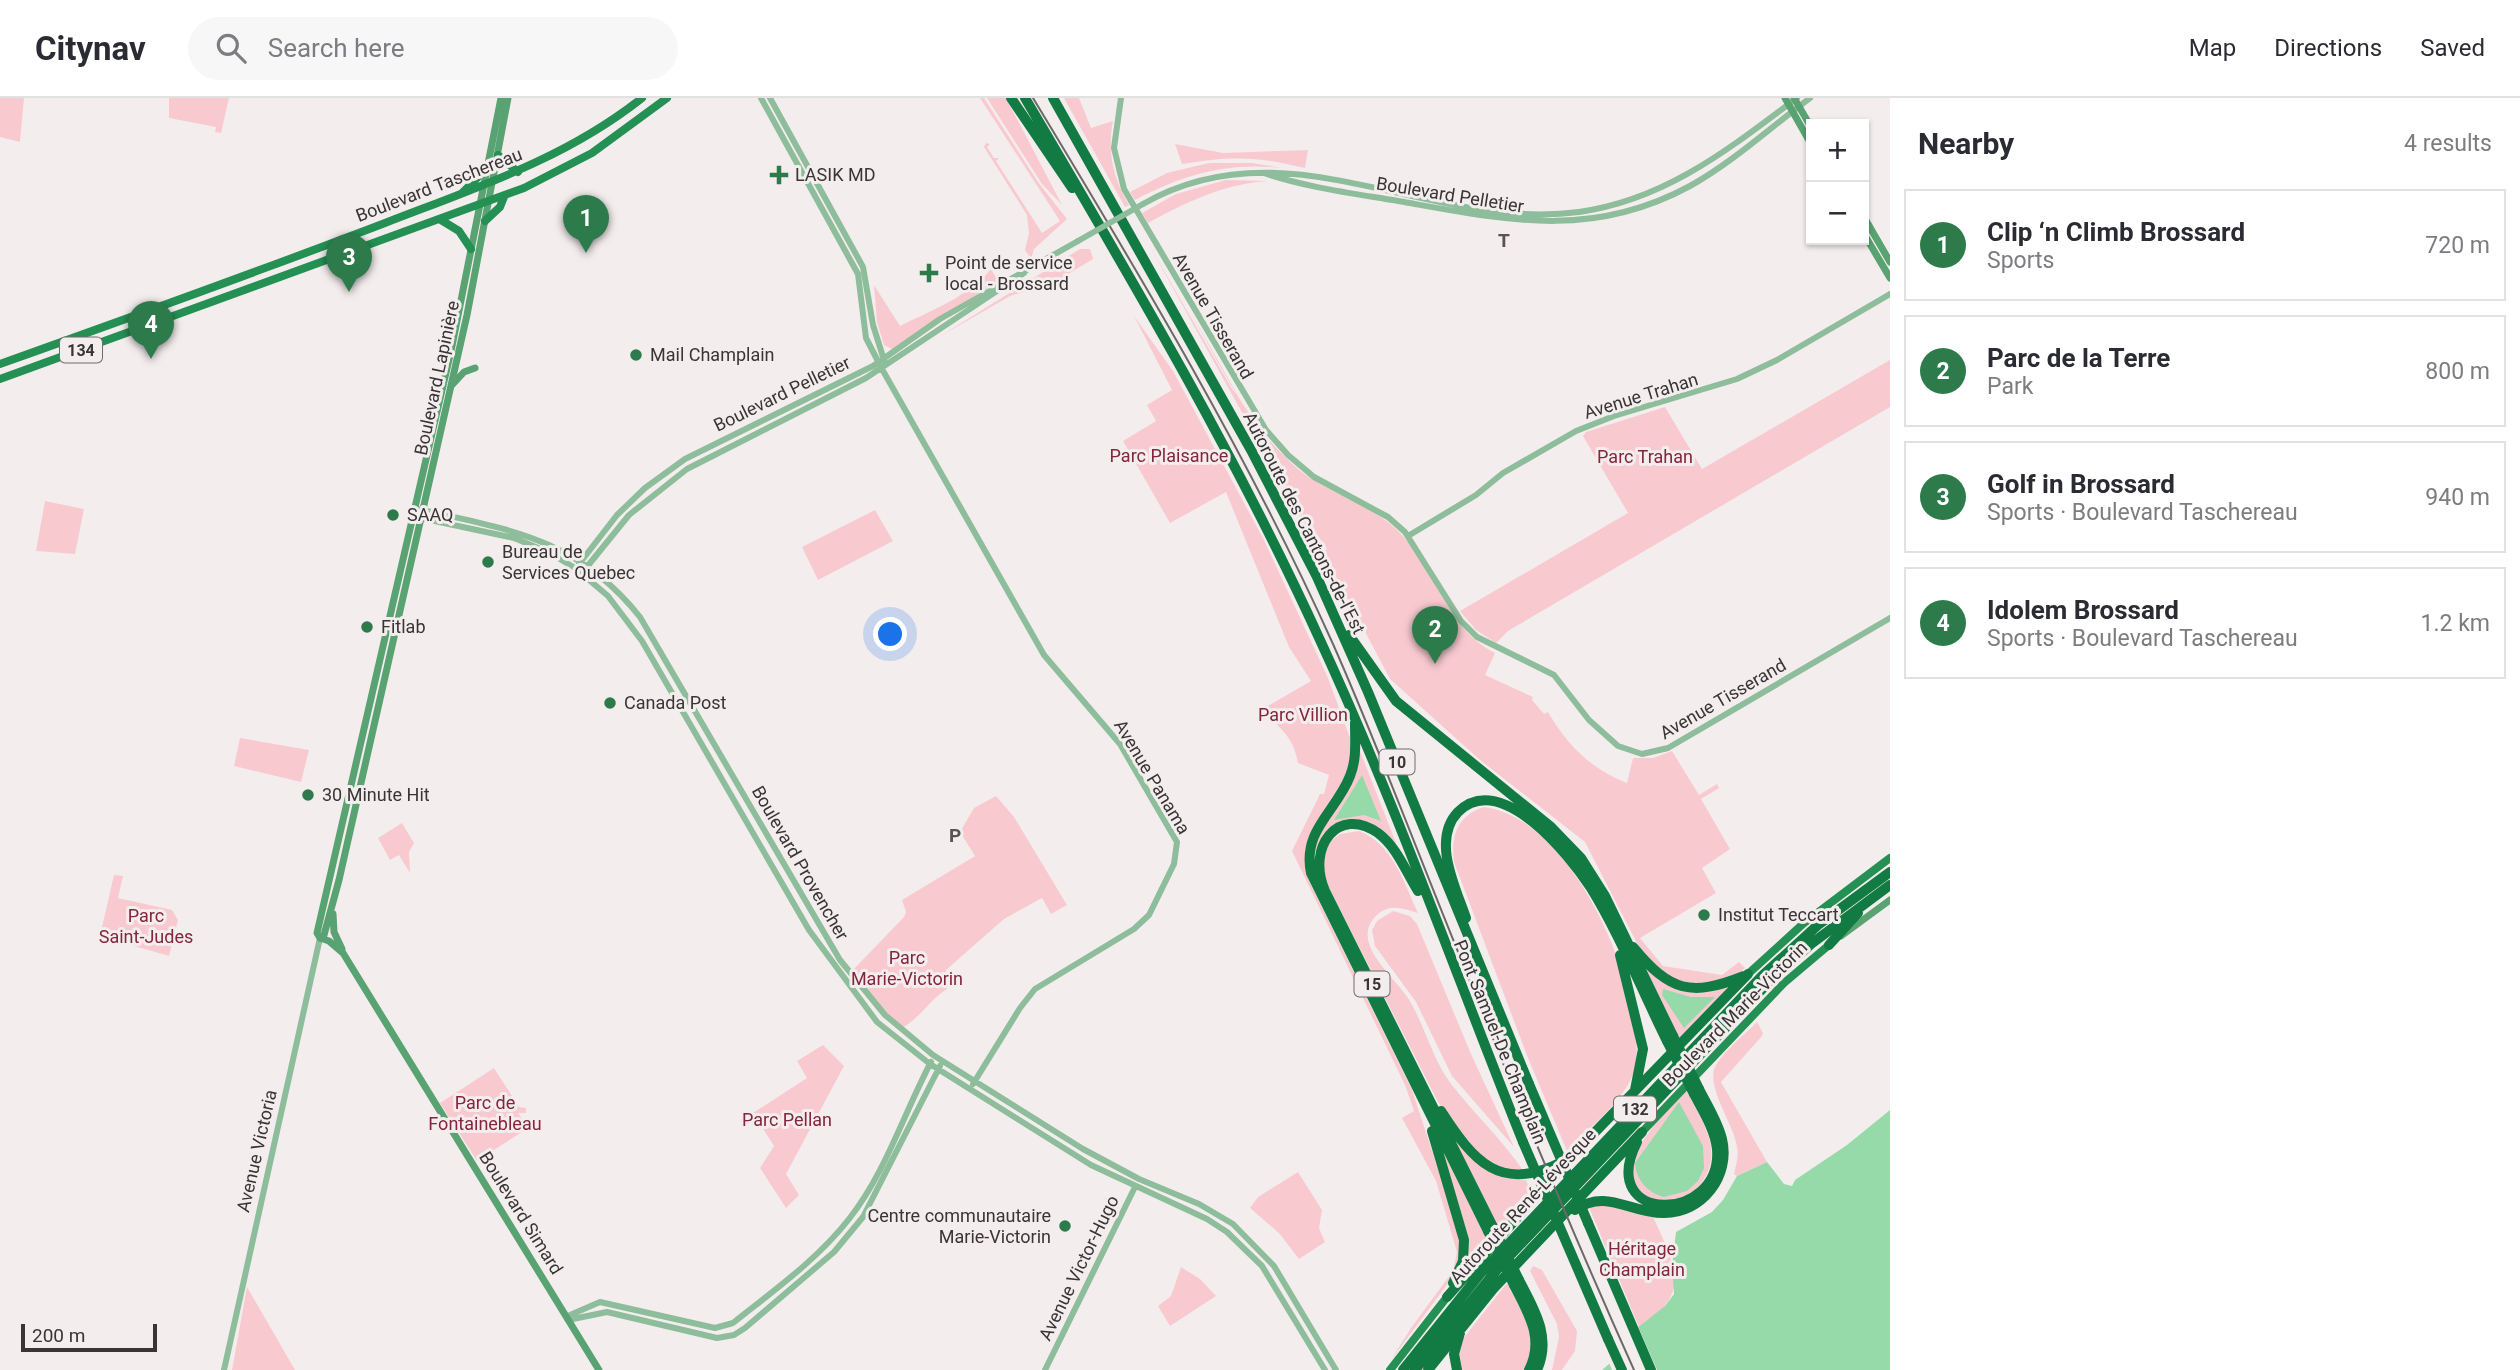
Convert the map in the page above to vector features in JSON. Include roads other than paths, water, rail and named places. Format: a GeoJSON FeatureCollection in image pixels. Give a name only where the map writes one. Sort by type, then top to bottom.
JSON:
{"type":"FeatureCollection","features":[{"type":"Feature","properties":{"kind":"highway"},"geometry":{"type":"LineString","coordinates":[[1012,98],[1062,175],[1092,213]]}},
{"type":"Feature","properties":{"kind":"highway","name":"Autoroute des Cantons-de-l'Est"},"geometry":{"type":"LineString","coordinates":[[1025,98],[1256,507],[1355,719],[1433,917]]}},
{"type":"Feature","properties":{"kind":"highway","name":"Autoroute des Cantons-de-l'Est"},"geometry":{"type":"LineString","coordinates":[[1053,98],[1251,450],[1331,607],[1487,982]]}},
{"type":"Feature","properties":{"kind":"highway"},"geometry":{"type":"LineString","coordinates":[[1331,607],[1372,672],[1396,701],[1573,848],[1598,883],[1620,937],[1697,1092],[1720,1132],[1724,1148],[1720,1175],[1705,1197],[1687,1209],[1664,1213],[1609,1200],[1595,1200],[1580,1206],[1555,1225]]}},
{"type":"Feature","properties":{"kind":"highway"},"geometry":{"type":"LineString","coordinates":[[1355,719],[1352,770],[1315,830],[1310,847],[1309,866],[1319,895],[1423,1103],[1542,1328],[1543,1350],[1537,1370]]}},
{"type":"Feature","properties":{"kind":"highway"},"geometry":{"type":"LineString","coordinates":[[1487,982],[1447,853],[1452,822],[1461,810],[1474,803],[1490,801],[1505,805],[1548,836],[1588,884],[1620,937],[1656,971],[1683,986],[1710,989],[1748,974]]}},
{"type":"Feature","properties":{"kind":"highway","name":"15"},"geometry":{"type":"LineString","coordinates":[[1416,1072],[1320,878],[1317,859],[1324,841],[1335,831],[1349,826],[1362,826],[1377,833],[1394,850],[1433,917]]}},
{"type":"Feature","properties":{"kind":"highway","name":"Autoroute René-Lévesque"},"geometry":{"type":"LineString","coordinates":[[1403,1370],[1485,1269],[1762,976],[1818,925],[1890,872]]}},
{"type":"Feature","properties":{"kind":"highway","name":"Autoroute René-Lévesque"},"geometry":{"type":"LineString","coordinates":[[1415,1370],[1500,1266],[1759,992],[1811,944],[1890,885]]}},
{"type":"Feature","properties":{"kind":"highway"},"geometry":{"type":"LineString","coordinates":[[1829,945],[1873,897]]}},
{"type":"Feature","properties":{"kind":"highway","name":"Pont Samuel-De Champlain"},"geometry":{"type":"LineString","coordinates":[[1433,917],[1622,1370]]}},
{"type":"Feature","properties":{"kind":"highway"},"geometry":{"type":"LineString","coordinates":[[1620,937],[1642,1042],[1643,1063],[1635,1090]]}},
{"type":"Feature","properties":{"kind":"highway"},"geometry":{"type":"LineString","coordinates":[[1447,1297],[1569,1159],[1748,974]]}},
{"type":"Feature","properties":{"kind":"highway","name":"Pont Samuel-De Champlain"},"geometry":{"type":"LineString","coordinates":[[1487,982],[1651,1370]]}},
{"type":"Feature","properties":{"kind":"highway"},"geometry":{"type":"LineString","coordinates":[[1416,1072],[1490,1229]]}},
{"type":"Feature","properties":{"kind":"highway"},"geometry":{"type":"LineString","coordinates":[[1416,1072],[1467,1148],[1491,1169],[1507,1175],[1525,1176],[1543,1172],[1569,1159]]}},
{"type":"Feature","properties":{"kind":"highway"},"geometry":{"type":"LineString","coordinates":[[1642,1132],[1628,1167],[1629,1181],[1636,1193],[1648,1202],[1665,1206],[1681,1204],[1697,1194],[1712,1175],[1717,1153],[1713,1133],[1697,1092]]}},
{"type":"Feature","properties":{"kind":"highway"},"geometry":{"type":"LineString","coordinates":[[1423,1103],[1464,1240],[1462,1264],[1447,1297]]}},
{"type":"Feature","properties":{"kind":"highway"},"geometry":{"type":"LineString","coordinates":[[1428,1370],[1462,1326],[1642,1132]]}},
{"type":"Feature","properties":{"kind":"highway"},"geometry":{"type":"LineString","coordinates":[[1517,1282],[1535,1331],[1536,1349],[1529,1370]]}},
{"type":"Feature","properties":{"kind":"highway"},"geometry":{"type":"LineString","coordinates":[[1457,1370],[1454,1351],[1462,1326]]}},
{"type":"Feature","properties":{"kind":"main road","name":"Boulevard Lapinière"},"geometry":{"type":"LineString","coordinates":[[388,664],[489,203],[487,168],[501,98]]}},
{"type":"Feature","properties":{"kind":"main road","name":"Boulevard Lapinière"},"geometry":{"type":"LineString","coordinates":[[378,663],[451,351],[480,206],[498,155],[508,98]]}},
{"type":"Feature","properties":{"kind":"main road","name":"Boulevard Taschereau"},"geometry":{"type":"LineString","coordinates":[[0,364],[518,172],[586,137],[642,98]]}},
{"type":"Feature","properties":{"kind":"main road","name":"Boulevard Taschereau"},"geometry":{"type":"LineString","coordinates":[[0,379],[504,197],[592,153],[667,98]]}},
{"type":"Feature","properties":{"kind":"main road"},"geometry":{"type":"LineString","coordinates":[[1793,102],[1806,120]]}},
{"type":"Feature","properties":{"kind":"main road"},"geometry":{"type":"LineString","coordinates":[[1793,102],[1806,132]]}},
{"type":"Feature","properties":{"kind":"main road"},"geometry":{"type":"LineString","coordinates":[[498,155],[518,172]]}},
{"type":"Feature","properties":{"kind":"main road"},"geometry":{"type":"LineString","coordinates":[[461,194],[487,168]]}},
{"type":"Feature","properties":{"kind":"main road"},"geometry":{"type":"LineString","coordinates":[[485,221],[500,207],[504,197]]}},
{"type":"Feature","properties":{"kind":"main road"},"geometry":{"type":"LineString","coordinates":[[441,220],[459,231],[471,249]]}},
{"type":"Feature","properties":{"kind":"main road"},"geometry":{"type":"LineString","coordinates":[[1869,226],[1890,262]]}},
{"type":"Feature","properties":{"kind":"main road"},"geometry":{"type":"LineString","coordinates":[[1869,242],[1890,278]]}},
{"type":"Feature","properties":{"kind":"main road"},"geometry":{"type":"LineString","coordinates":[[451,385],[462,373],[475,368]]}},
{"type":"Feature","properties":{"kind":"main road","name":"Avenue Victoria"},"geometry":{"type":"LineString","coordinates":[[378,663],[317,933],[320,938],[324,935],[332,909],[388,664]]}},
{"type":"Feature","properties":{"kind":"main road","name":"Boulevard Marie-Victorin"},"geometry":{"type":"LineString","coordinates":[[1748,974],[1804,923],[1890,858]]}},
{"type":"Feature","properties":{"kind":"main road","name":"Boulevard Marie-Victorin"},"geometry":{"type":"LineString","coordinates":[[1642,1132],[1784,983],[1829,945],[1890,900]]}},
{"type":"Feature","properties":{"kind":"main road"},"geometry":{"type":"LineString","coordinates":[[332,909],[334,932],[343,953]]}},
{"type":"Feature","properties":{"kind":"main road","name":"Boulevard Simard"},"geometry":{"type":"LineString","coordinates":[[320,938],[329,941],[343,953],[599,1370]]}},
{"type":"Feature","properties":{"kind":"main road"},"geometry":{"type":"LineString","coordinates":[[1390,1370],[1447,1297]]}},
{"type":"Feature","properties":{"kind":"street","name":"Avenue Panama"},"geometry":{"type":"LineString","coordinates":[[761,98],[858,274],[863,326],[883,366],[1044,655],[1120,744],[1177,842],[1174,864],[1149,915],[1134,929],[1035,989],[1020,1008],[970,1088]]}},
{"type":"Feature","properties":{"kind":"street","name":"Avenue Panama"},"geometry":{"type":"LineString","coordinates":[[770,98],[863,267],[883,366]]}},
{"type":"Feature","properties":{"kind":"street","name":"Avenue Tisserand"},"geometry":{"type":"LineString","coordinates":[[1121,98],[1114,148],[1122,185],[1255,415],[1276,443],[1299,466],[1329,487],[1388,517],[1408,536],[1458,616],[1472,633],[1492,646],[1555,676],[1586,717],[1622,749],[1637,753],[1668,748],[1890,618]]}},
{"type":"Feature","properties":{"kind":"street","name":"Boulevard Pelletier"},"geometry":{"type":"LineString","coordinates":[[584,570],[618,528],[651,495],[710,455],[883,366],[940,319],[1143,204],[1198,179],[1222,174],[1262,172],[1489,218],[1543,223],[1578,220],[1625,212],[1690,185],[1793,102],[1810,98]]}},
{"type":"Feature","properties":{"kind":"street","name":"Avenue Trahan"},"geometry":{"type":"LineString","coordinates":[[1408,536],[1476,495],[1503,473],[1577,431],[1614,416],[1737,379],[1783,357],[1890,295]]}},
{"type":"Feature","properties":{"kind":"street","name":"Boulevard Pelletier"},"geometry":{"type":"LineString","coordinates":[[578,565],[617,515],[645,488],[707,445],[883,366]]}},
{"type":"Feature","properties":{"kind":"street"},"geometry":{"type":"LineString","coordinates":[[645,488],[651,495]]}},
{"type":"Feature","properties":{"kind":"street","name":"Boulevard Provencher"},"geometry":{"type":"LineString","coordinates":[[412,512],[515,531],[550,544],[621,594],[640,617],[840,960],[885,1016],[935,1056],[1083,1150],[1139,1179],[1199,1203],[1233,1224],[1274,1266],[1336,1370]]}},
{"type":"Feature","properties":{"kind":"street","name":"Boulevard Provencher"},"geometry":{"type":"LineString","coordinates":[[584,570],[632,626],[809,930],[877,1022],[930,1064],[1079,1157],[1135,1188],[1207,1219],[1246,1248],[1275,1285],[1325,1370]]}},
{"type":"Feature","properties":{"kind":"street","name":"Avenue Victoria"},"geometry":{"type":"LineString","coordinates":[[224,1370],[320,938]]}},
{"type":"Feature","properties":{"kind":"street"},"geometry":{"type":"LineString","coordinates":[[568,1320],[570,1315],[583,1307],[600,1302],[715,1328],[733,1323],[822,1249],[850,1219],[935,1056]]}},
{"type":"Feature","properties":{"kind":"street"},"geometry":{"type":"LineString","coordinates":[[568,1320],[607,1312],[717,1338],[734,1335],[745,1328],[834,1251],[863,1217],[943,1061]]}},
{"type":"Feature","properties":{"kind":"street"},"geometry":{"type":"LineString","coordinates":[[1079,1157],[1083,1150]]}},
{"type":"Feature","properties":{"kind":"street","name":"Avenue Victor-Hugo"},"geometry":{"type":"LineString","coordinates":[[1045,1370],[1139,1179]]}},
{"type":"Feature","properties":{"kind":"tram line"},"geometry":{"type":"LineString","coordinates":[[1033,98],[1191,366],[1300,574],[1350,683],[1524,1114],[1634,1370]]}},
{"type":"Feature","properties":{"kind":"place","name":"LASIK MD"},"geometry":{"type":"Point","coordinates":[779,175]}},
{"type":"Feature","properties":{"kind":"place","name":"Clip ‘n Climb Brossard"},"geometry":{"type":"Point","coordinates":[586,253]}},
{"type":"Feature","properties":{"kind":"place","name":"Point de service local - Brossard"},"geometry":{"type":"Point","coordinates":[929,273]}},
{"type":"Feature","properties":{"kind":"place","name":"Golf in Brossard"},"geometry":{"type":"Point","coordinates":[349,292]}},
{"type":"Feature","properties":{"kind":"place","name":"Mail Champlain"},"geometry":{"type":"Point","coordinates":[636,355]}},
{"type":"Feature","properties":{"kind":"place","name":"Idolem Brossard"},"geometry":{"type":"Point","coordinates":[151,359]}},
{"type":"Feature","properties":{"kind":"place","name":"SAAQ"},"geometry":{"type":"Point","coordinates":[393,515]}},
{"type":"Feature","properties":{"kind":"place","name":"Bureau de Services Quebec"},"geometry":{"type":"Point","coordinates":[488,562]}},
{"type":"Feature","properties":{"kind":"place","name":"Fitlab"},"geometry":{"type":"Point","coordinates":[367,627]}},
{"type":"Feature","properties":{"kind":"place","name":"Parc de la Terre"},"geometry":{"type":"Point","coordinates":[1435,664]}},
{"type":"Feature","properties":{"kind":"place","name":"Canada Post"},"geometry":{"type":"Point","coordinates":[610,703]}},
{"type":"Feature","properties":{"kind":"place","name":"30 Minute Hit"},"geometry":{"type":"Point","coordinates":[308,795]}},
{"type":"Feature","properties":{"kind":"place","name":"Institut Teccart"},"geometry":{"type":"Point","coordinates":[1704,915]}},
{"type":"Feature","properties":{"kind":"place","name":"Centre communautaire Marie-Victorin"},"geometry":{"type":"Point","coordinates":[1065,1226]}},
{"type":"Feature","properties":{"kind":"district","name":"T"},"geometry":{"type":"Point","coordinates":[1504,240]}},
{"type":"Feature","properties":{"kind":"district","name":"P"},"geometry":{"type":"Point","coordinates":[955,835]}},
{"type":"Feature","properties":{"kind":"park label","name":"Parc Plaisance"},"geometry":{"type":"Point","coordinates":[1169,456]}},
{"type":"Feature","properties":{"kind":"park label","name":"Parc Trahan"},"geometry":{"type":"Point","coordinates":[1645,457]}},
{"type":"Feature","properties":{"kind":"park label","name":"Parc Villion"},"geometry":{"type":"Point","coordinates":[1303,715]}},
{"type":"Feature","properties":{"kind":"park label","name":"Parc Saint-Judes"},"geometry":{"type":"Point","coordinates":[146,926]}},
{"type":"Feature","properties":{"kind":"park label","name":"Parc Marie-Victorin"},"geometry":{"type":"Point","coordinates":[907,968]}},
{"type":"Feature","properties":{"kind":"park label","name":"Parc de Fontainebleau"},"geometry":{"type":"Point","coordinates":[485,1113]}},
{"type":"Feature","properties":{"kind":"park label","name":"Parc Pellan"},"geometry":{"type":"Point","coordinates":[787,1120]}},
{"type":"Feature","properties":{"kind":"park label","name":"Héritage Champlain"},"geometry":{"type":"Point","coordinates":[1642,1259]}}]}
